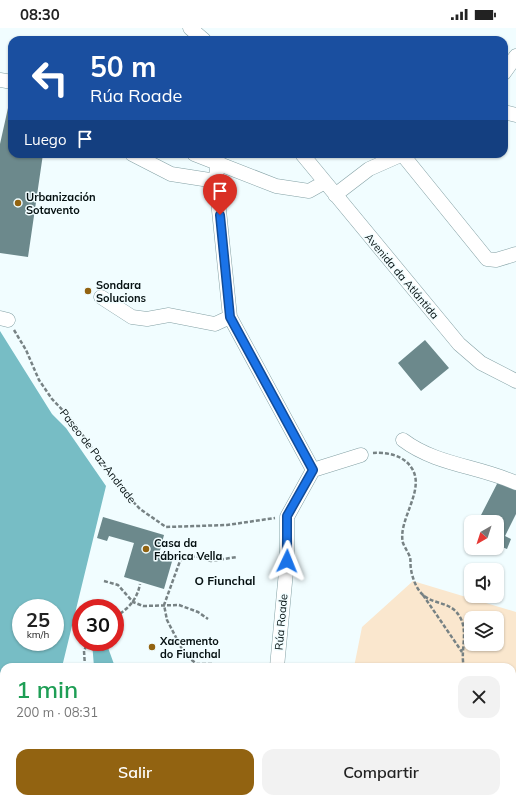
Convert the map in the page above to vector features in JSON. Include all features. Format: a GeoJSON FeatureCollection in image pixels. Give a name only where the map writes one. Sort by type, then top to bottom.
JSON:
{"type":"FeatureCollection","features":[{"type":"Feature","properties":{"kind":"street"},"geometry":{"type":"LineString","coordinates":[[140,158],[171,174],[216,180]]}},
{"type":"Feature","properties":{"kind":"street"},"geometry":{"type":"LineString","coordinates":[[325,182],[309,191],[276,186],[218,158],[216,180],[230,317],[313,470],[361,455]]}},
{"type":"Feature","properties":{"kind":"street","name":"Avenida da Atlántida"},"geometry":{"type":"LineString","coordinates":[[305,158],[335,196],[459,344],[481,363],[516,381]]}},
{"type":"Feature","properties":{"kind":"street"},"geometry":{"type":"LineString","coordinates":[[335,196],[368,169],[394,158]]}},
{"type":"Feature","properties":{"kind":"street"},"geometry":{"type":"LineString","coordinates":[[406,158],[487,259],[496,260],[516,254]]}},
{"type":"Feature","properties":{"kind":"street"},"geometry":{"type":"LineString","coordinates":[[101,297],[132,317],[147,319],[169,315],[215,324],[230,317]]}},
{"type":"Feature","properties":{"kind":"street"},"geometry":{"type":"LineString","coordinates":[[403,440],[413,448],[430,455],[516,483]]}},
{"type":"Feature","properties":{"kind":"street","name":"Rúa Roade"},"geometry":{"type":"LineString","coordinates":[[277,663],[287,561],[287,516],[313,470]]}},
{"type":"Feature","properties":{"kind":"path","name":"Paseo de Paz Andrade"},"geometry":{"type":"LineString","coordinates":[[4,319],[26,350],[39,380],[52,399],[71,419],[122,490],[140,509],[159,523],[166,527],[227,525],[287,516]]}},
{"type":"Feature","properties":{"kind":"path"},"geometry":{"type":"LineString","coordinates":[[361,455],[374,452],[387,454],[402,458],[412,467],[415,479],[414,496],[402,535],[410,557],[411,570],[417,587],[463,653]]}},
{"type":"Feature","properties":{"kind":"path"},"geometry":{"type":"LineString","coordinates":[[196,663],[185,655],[167,620],[164,606],[180,561],[186,556],[199,557],[211,561],[237,557]]}},
{"type":"Feature","properties":{"kind":"path"},"geometry":{"type":"LineString","coordinates":[[104,581],[118,585],[133,602],[143,606],[179,605],[188,607],[208,619]]}},
{"type":"Feature","properties":{"kind":"path"},"geometry":{"type":"LineString","coordinates":[[124,611],[133,602],[140,584]]}},
{"type":"Feature","properties":{"kind":"path"},"geometry":{"type":"LineString","coordinates":[[423,595],[454,608],[461,619],[464,628],[464,663]]}},
{"type":"Feature","properties":{"kind":"path"},"geometry":{"type":"LineString","coordinates":[[84,651],[85,663]]}},
{"type":"Feature","properties":{"kind":"shaded area"},"geometry":{"type":"Polygon","coordinates":[[[413,581],[464,596],[464,603],[486,603],[516,612],[516,663],[355,663],[362,627],[413,581]]]}},
{"type":"Feature","properties":{"kind":"water"},"geometry":{"type":"Polygon","coordinates":[[[0,331],[52,414],[66,428],[106,486],[79,599],[72,599],[72,626],[63,663],[0,663],[0,331]]]}},
{"type":"Feature","properties":{"kind":"water"},"geometry":{"type":"Polygon","coordinates":[[[93,651],[109,651],[114,663],[94,663],[93,651]]]}},
{"type":"Feature","properties":{"kind":"building","name":"Urbanización Sotavento"},"geometry":{"type":"Polygon","coordinates":[[[8,108],[8,158],[42,158],[28,257],[0,253],[0,144],[8,108]]]}},
{"type":"Feature","properties":{"kind":"building"},"geometry":{"type":"Polygon","coordinates":[[[425,340],[449,368],[421,391],[398,363],[425,340]]]}},
{"type":"Feature","properties":{"kind":"building"},"geometry":{"type":"Polygon","coordinates":[[[499,480],[516,487],[516,514],[505,536],[511,539],[507,549],[504,548],[504,515],[481,515],[499,480]]]}},
{"type":"Feature","properties":{"kind":"building","name":"Casa da Fábrica Vella"},"geometry":{"type":"Polygon","coordinates":[[[103,517],[164,535],[159,554],[173,558],[164,589],[124,577],[134,543],[109,536],[107,541],[97,538],[103,517]]]}},
{"type":"Feature","properties":{"kind":"place","name":"Urbanización Sotavento"},"geometry":{"type":"Point","coordinates":[18,203]}},
{"type":"Feature","properties":{"kind":"place","name":"Sondara Solucions"},"geometry":{"type":"Point","coordinates":[88,291]}},
{"type":"Feature","properties":{"kind":"place","name":"Casa da Fábrica Vella"},"geometry":{"type":"Point","coordinates":[146,549]}},
{"type":"Feature","properties":{"kind":"place","name":"Xacemento do Fiunchal"},"geometry":{"type":"Point","coordinates":[152,647]}},
{"type":"Feature","properties":{"kind":"district","name":"O Fiunchal"},"geometry":{"type":"Point","coordinates":[225,581]}},
{"type":"Feature","properties":{"kind":"route"},"geometry":{"type":"LineString","coordinates":[[220,215],[230,317],[296,442],[313,470],[287,516],[287,561]]}}]}
